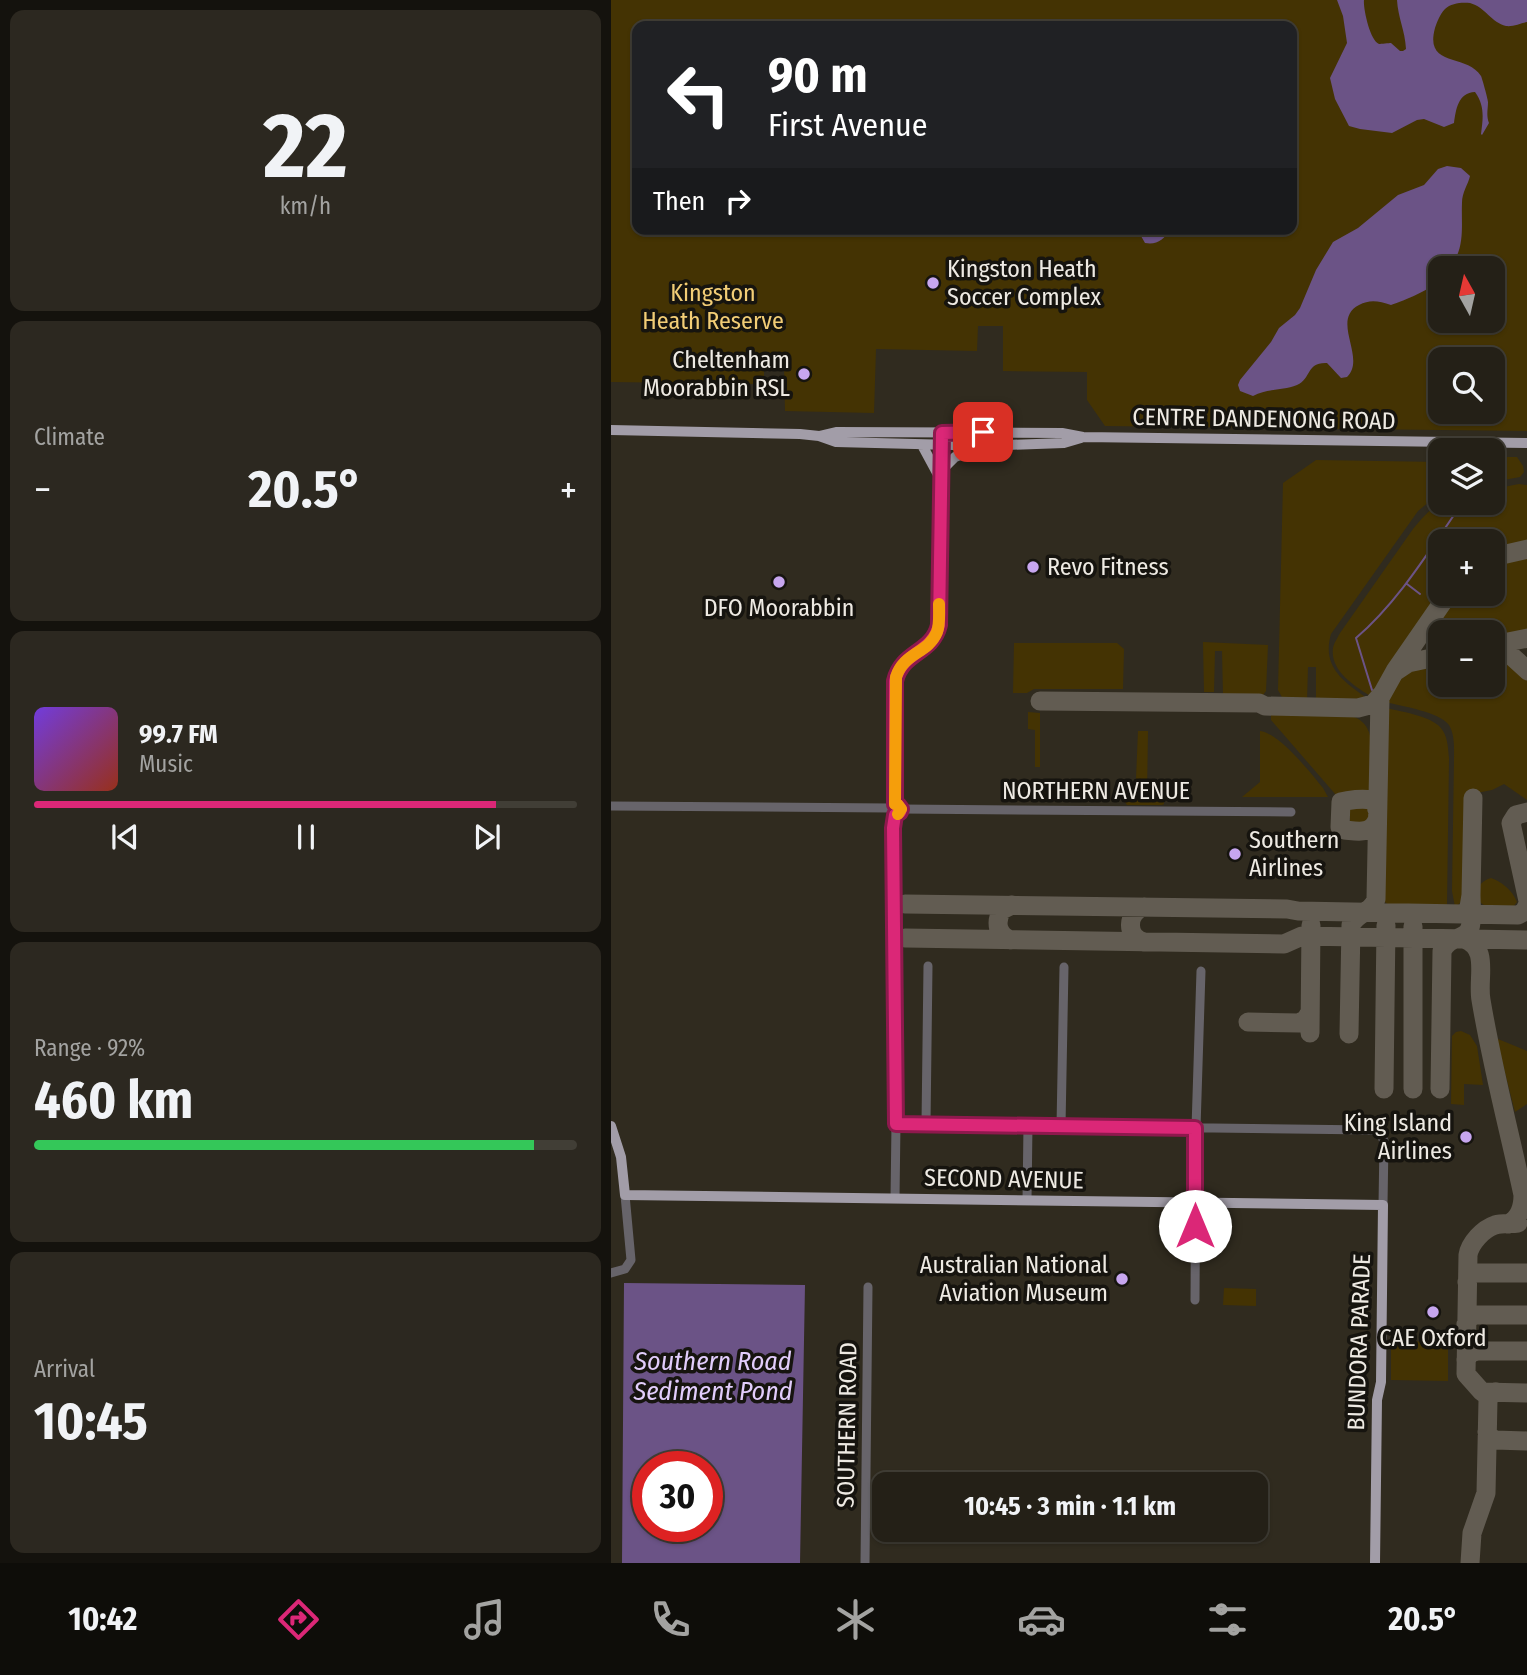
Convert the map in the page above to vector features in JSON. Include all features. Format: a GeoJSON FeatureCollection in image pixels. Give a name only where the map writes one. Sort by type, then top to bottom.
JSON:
{"type":"FeatureCollection","features":[{"type":"Feature","properties":{"kind":"main road","name":"CENTRE DANDENONG ROAD"},"geometry":{"type":"LineString","coordinates":[[611,430],[819,436],[836,432],[942,439],[987,445],[1064,443],[1083,438]]}},
{"type":"Feature","properties":{"kind":"main road","name":"CENTRE DANDENONG ROAD"},"geometry":{"type":"LineString","coordinates":[[819,436],[836,442],[922,444],[942,439],[1062,433],[1083,438],[1527,443]]}},
{"type":"Feature","properties":{"kind":"main road"},"geometry":{"type":"LineString","coordinates":[[922,444],[942,476],[955,457],[987,445]]}},
{"type":"Feature","properties":{"kind":"main road"},"geometry":{"type":"LineString","coordinates":[[611,1126],[621,1157],[625,1195]]}},
{"type":"Feature","properties":{"kind":"main road","name":"SECOND AVENUE"},"geometry":{"type":"LineString","coordinates":[[625,1195],[1383,1205]]}},
{"type":"Feature","properties":{"kind":"main road","name":"BUNDORA PARADE"},"geometry":{"type":"LineString","coordinates":[[1375,1563],[1383,1205]]}},
{"type":"Feature","properties":{"kind":"street"},"geometry":{"type":"LineString","coordinates":[[895,1198],[895,681],[904,662],[931,643],[938,629],[942,439]]}},
{"type":"Feature","properties":{"kind":"street","name":"NORTHERN AVENUE"},"geometry":{"type":"LineString","coordinates":[[611,806],[1291,812]]}},
{"type":"Feature","properties":{"kind":"street"},"geometry":{"type":"LineString","coordinates":[[926,1124],[928,966]]}},
{"type":"Feature","properties":{"kind":"street"},"geometry":{"type":"LineString","coordinates":[[1061,1126],[1064,967]]}},
{"type":"Feature","properties":{"kind":"street"},"geometry":{"type":"LineString","coordinates":[[1195,1300],[1195,1128],[1201,971]]}},
{"type":"Feature","properties":{"kind":"street"},"geometry":{"type":"LineString","coordinates":[[896,1124],[1195,1128]]}},
{"type":"Feature","properties":{"kind":"street"},"geometry":{"type":"LineString","coordinates":[[1027,1200],[1028,1125]]}},
{"type":"Feature","properties":{"kind":"street","name":"BUNDORA PARADE"},"geometry":{"type":"LineString","coordinates":[[1195,1128],[1377,1131],[1384,1141],[1383,1205]]}},
{"type":"Feature","properties":{"kind":"street"},"geometry":{"type":"LineString","coordinates":[[611,1273],[621,1271],[631,1260],[625,1195]]}},
{"type":"Feature","properties":{"kind":"street","name":"SOUTHERN ROAD"},"geometry":{"type":"LineString","coordinates":[[865,1563],[868,1287]]}},
{"type":"Feature","properties":{"kind":"green space","name":"Kingston Heath Reserve"},"geometry":{"type":"Polygon","coordinates":[[[611,0],[1527,0],[1527,431],[1105,426],[1087,400],[1087,372],[1003,371],[1003,326],[978,326],[977,351],[876,349],[874,413],[785,411],[784,365],[764,365],[764,384],[611,382],[611,0]]]}},
{"type":"Feature","properties":{"kind":"green space"},"geometry":{"type":"Polygon","coordinates":[[[1505,457],[1517,457],[1524,472],[1520,477],[1505,480],[1505,457]]]}},
{"type":"Feature","properties":{"kind":"green space"},"geometry":{"type":"Polygon","coordinates":[[[1316,460],[1428,462],[1428,503],[1418,511],[1331,634],[1329,655],[1335,671],[1366,699],[1342,703],[1316,701],[1316,667],[1308,667],[1307,701],[1283,699],[1278,690],[1283,483],[1316,460]]]}},
{"type":"Feature","properties":{"kind":"green space"},"geometry":{"type":"Polygon","coordinates":[[[1527,485],[1527,544],[1505,549],[1505,529],[1428,529],[1428,606],[1434,606],[1372,694],[1369,695],[1350,682],[1335,663],[1334,644],[1413,529],[1428,512],[1428,515],[1505,515],[1505,487],[1527,485]]]}},
{"type":"Feature","properties":{"kind":"green space"},"geometry":{"type":"Polygon","coordinates":[[[1527,555],[1527,632],[1505,637],[1505,620],[1436,620],[1446,606],[1505,606],[1505,560],[1527,555]]]}},
{"type":"Feature","properties":{"kind":"green space"},"geometry":{"type":"Polygon","coordinates":[[[1203,642],[1268,645],[1266,691],[1263,695],[1223,695],[1222,651],[1215,651],[1214,692],[1204,692],[1203,642]]]}},
{"type":"Feature","properties":{"kind":"green space"},"geometry":{"type":"Polygon","coordinates":[[[1014,643],[1117,643],[1124,649],[1123,689],[1034,689],[1027,693],[1013,693],[1014,643]]]}},
{"type":"Feature","properties":{"kind":"green space"},"geometry":{"type":"Polygon","coordinates":[[[1505,658],[1527,678],[1527,800],[1504,784],[1492,790],[1466,795],[1464,897],[1455,907],[1452,891],[1454,746],[1451,729],[1437,716],[1385,702],[1400,677],[1428,664],[1428,697],[1505,697],[1505,658]]]}},
{"type":"Feature","properties":{"kind":"green space"},"geometry":{"type":"Polygon","coordinates":[[[1386,708],[1417,715],[1433,722],[1446,737],[1449,758],[1447,906],[1391,906],[1385,902],[1382,895],[1386,708]]]}},
{"type":"Feature","properties":{"kind":"green space"},"geometry":{"type":"Polygon","coordinates":[[[1028,712],[1040,713],[1040,767],[1035,767],[1035,730],[1028,729],[1028,712]]]}},
{"type":"Feature","properties":{"kind":"green space"},"geometry":{"type":"Polygon","coordinates":[[[1271,714],[1344,714],[1361,721],[1369,733],[1372,748],[1372,780],[1368,794],[1336,795],[1271,720],[1271,714]]]}},
{"type":"Feature","properties":{"kind":"green space"},"geometry":{"type":"Polygon","coordinates":[[[1138,731],[1148,731],[1147,795],[1164,796],[1162,805],[1127,805],[1125,802],[1126,795],[1136,779],[1138,731]]]}},
{"type":"Feature","properties":{"kind":"green space"},"geometry":{"type":"Polygon","coordinates":[[[1260,731],[1276,738],[1294,754],[1328,797],[1242,797],[1260,782],[1260,731]]]}},
{"type":"Feature","properties":{"kind":"green space"},"geometry":{"type":"Polygon","coordinates":[[[1350,805],[1364,806],[1370,810],[1369,822],[1350,825],[1350,805]]]}},
{"type":"Feature","properties":{"kind":"green space"},"geometry":{"type":"Polygon","coordinates":[[[1491,878],[1503,884],[1513,894],[1517,902],[1513,907],[1494,909],[1480,902],[1477,890],[1491,878]]]}},
{"type":"Feature","properties":{"kind":"green space"},"geometry":{"type":"Polygon","coordinates":[[[1461,1031],[1470,1035],[1477,1046],[1483,1085],[1464,1084],[1464,1105],[1451,1104],[1452,1036],[1461,1031]]]}},
{"type":"Feature","properties":{"kind":"green space"},"geometry":{"type":"Polygon","coordinates":[[[1498,1039],[1527,1051],[1527,1104],[1515,1112],[1498,1045],[1498,1039]]]}},
{"type":"Feature","properties":{"kind":"green space"},"geometry":{"type":"Polygon","coordinates":[[[1224,1288],[1256,1289],[1256,1306],[1223,1305],[1224,1288]]]}},
{"type":"Feature","properties":{"kind":"green space"},"geometry":{"type":"Polygon","coordinates":[[[1391,1341],[1448,1342],[1448,1381],[1391,1380],[1391,1341]]]}},
{"type":"Feature","properties":{"kind":"water"},"geometry":{"type":"Polygon","coordinates":[[[1337,0],[1364,0],[1368,24],[1376,42],[1391,43],[1403,51],[1406,49],[1397,0],[1527,0],[1527,22],[1506,26],[1475,5],[1460,3],[1445,9],[1435,28],[1433,41],[1441,55],[1466,64],[1481,76],[1488,100],[1489,123],[1482,135],[1482,107],[1475,92],[1461,99],[1454,123],[1444,127],[1424,119],[1392,133],[1349,126],[1335,99],[1330,78],[1347,43],[1343,16],[1337,0]]]}},
{"type":"Feature","properties":{"kind":"water"},"geometry":{"type":"Polygon","coordinates":[[[1447,166],[1461,168],[1470,176],[1462,199],[1458,253],[1456,256],[1428,256],[1428,288],[1391,305],[1367,302],[1351,312],[1348,329],[1353,360],[1347,377],[1341,378],[1327,363],[1320,363],[1297,385],[1253,396],[1240,391],[1240,380],[1279,328],[1300,308],[1316,270],[1333,242],[1358,228],[1398,195],[1424,185],[1438,169],[1447,166]]]}},
{"type":"Feature","properties":{"kind":"water"},"geometry":{"type":"Polygon","coordinates":[[[1140,235],[1166,235],[1160,241],[1145,243],[1140,235]]]}},
{"type":"Feature","properties":{"kind":"water","name":"Southern Road Sediment Pond"},"geometry":{"type":"Polygon","coordinates":[[[624,1283],[805,1285],[800,1563],[622,1563],[624,1283]]]}},
{"type":"Feature","properties":{"kind":"waterway"},"geometry":{"type":"LineString","coordinates":[[1372,690],[1356,638],[1400,591],[1454,515]]}},
{"type":"Feature","properties":{"kind":"waterway"},"geometry":{"type":"LineString","coordinates":[[1407,584],[1420,594]]}},
{"type":"Feature","properties":{"kind":"taxiway"},"geometry":{"type":"LineString","coordinates":[[1505,554],[1528,549]]}},
{"type":"Feature","properties":{"kind":"taxiway"},"geometry":{"type":"LineString","coordinates":[[1349,1034],[1351,925],[1376,899],[1380,698],[1395,671],[1440,606]]}},
{"type":"Feature","properties":{"kind":"taxiway"},"geometry":{"type":"LineString","coordinates":[[1505,643],[1528,638]]}},
{"type":"Feature","properties":{"kind":"taxiway"},"geometry":{"type":"LineString","coordinates":[[1505,650],[1528,671]]}},
{"type":"Feature","properties":{"kind":"taxiway"},"geometry":{"type":"LineString","coordinates":[[1396,671],[1408,663],[1428,659]]}},
{"type":"Feature","properties":{"kind":"taxiway"},"geometry":{"type":"LineString","coordinates":[[1040,701],[1259,703],[1265,706],[1358,708],[1373,704],[1381,695]]}},
{"type":"Feature","properties":{"kind":"taxiway"},"geometry":{"type":"LineString","coordinates":[[1469,907],[1473,798]]}},
{"type":"Feature","properties":{"kind":"taxiway"},"geometry":{"type":"LineString","coordinates":[[1377,810],[1371,800],[1341,802],[1340,827],[1344,830],[1363,831],[1371,828],[1377,820]]}},
{"type":"Feature","properties":{"kind":"taxiway"},"geometry":{"type":"LineString","coordinates":[[1528,812],[1516,815],[1511,823],[1528,901]]}},
{"type":"Feature","properties":{"kind":"taxiway"},"geometry":{"type":"LineString","coordinates":[[1440,1089],[1442,951],[1445,946],[1469,930],[1471,895]]}},
{"type":"Feature","properties":{"kind":"taxiway"},"geometry":{"type":"LineString","coordinates":[[905,904],[1518,915],[1524,912],[1528,904]]}},
{"type":"Feature","properties":{"kind":"taxiway"},"geometry":{"type":"LineString","coordinates":[[1011,940],[1000,931],[998,919],[1002,910],[1012,905]]}},
{"type":"Feature","properties":{"kind":"taxiway"},"geometry":{"type":"LineString","coordinates":[[1144,907],[1134,914],[1131,930],[1144,942]]}},
{"type":"Feature","properties":{"kind":"taxiway"},"geometry":{"type":"LineString","coordinates":[[1310,1033],[1311,925]]}},
{"type":"Feature","properties":{"kind":"taxiway"},"geometry":{"type":"LineString","coordinates":[[1384,1089],[1386,925]]}},
{"type":"Feature","properties":{"kind":"taxiway"},"geometry":{"type":"LineString","coordinates":[[1413,926],[1413,1089]]}},
{"type":"Feature","properties":{"kind":"taxiway"},"geometry":{"type":"LineString","coordinates":[[905,938],[1284,944],[1302,936],[1528,940]]}},
{"type":"Feature","properties":{"kind":"taxiway"},"geometry":{"type":"LineString","coordinates":[[1464,939],[1472,943],[1480,956],[1480,991],[1485,1025],[1523,1195],[1520,1212],[1508,1224]]}},
{"type":"Feature","properties":{"kind":"taxiway"},"geometry":{"type":"LineString","coordinates":[[1248,1022],[1299,1023],[1306,1019],[1310,1012]]}},
{"type":"Feature","properties":{"kind":"taxiway"},"geometry":{"type":"LineString","coordinates":[[1518,1223],[1490,1227],[1478,1237],[1469,1250],[1466,1374],[1482,1392],[1528,1393]]}},
{"type":"Feature","properties":{"kind":"taxiway"},"geometry":{"type":"LineString","coordinates":[[1467,1282],[1470,1275],[1476,1273],[1528,1273]]}},
{"type":"Feature","properties":{"kind":"taxiway"},"geometry":{"type":"LineString","coordinates":[[1466,1324],[1469,1318],[1475,1315],[1528,1315]]}},
{"type":"Feature","properties":{"kind":"taxiway"},"geometry":{"type":"LineString","coordinates":[[1466,1360],[1470,1353],[1477,1351],[1528,1351]]}},
{"type":"Feature","properties":{"kind":"taxiway"},"geometry":{"type":"LineString","coordinates":[[1470,1563],[1472,1533],[1486,1493],[1488,1400],[1496,1392]]}},
{"type":"Feature","properties":{"kind":"taxiway"},"geometry":{"type":"LineString","coordinates":[[1487,1432],[1495,1440],[1528,1441]]}},
{"type":"Feature","properties":{"kind":"slow traffic"},"geometry":{"type":"LineString","coordinates":[[898,814],[901,809],[895,804],[896,677],[904,662],[931,643],[936,635],[939,604]]}},
{"type":"Feature","properties":{"kind":"place","name":"Kingston Heath Soccer Complex"},"geometry":{"type":"Point","coordinates":[933,283]}},
{"type":"Feature","properties":{"kind":"place","name":"Cheltenham Moorabbin RSL"},"geometry":{"type":"Point","coordinates":[804,374]}},
{"type":"Feature","properties":{"kind":"place","name":"Revo Fitness"},"geometry":{"type":"Point","coordinates":[1033,567]}},
{"type":"Feature","properties":{"kind":"place","name":"DFO Moorabbin"},"geometry":{"type":"Point","coordinates":[779,582]}},
{"type":"Feature","properties":{"kind":"place","name":"Southern Airlines"},"geometry":{"type":"Point","coordinates":[1235,854]}},
{"type":"Feature","properties":{"kind":"place","name":"King Island Airlines"},"geometry":{"type":"Point","coordinates":[1466,1137]}},
{"type":"Feature","properties":{"kind":"place","name":"Australian National Aviation Museum"},"geometry":{"type":"Point","coordinates":[1122,1279]}},
{"type":"Feature","properties":{"kind":"place","name":"CAE Oxford"},"geometry":{"type":"Point","coordinates":[1433,1312]}},
{"type":"Feature","properties":{"kind":"route"},"geometry":{"type":"LineString","coordinates":[[983,432],[942,433],[939,625],[931,643],[904,662],[895,681],[895,804],[901,809],[895,815],[893,828],[896,1124],[1195,1128],[1195,1226]]}}]}
